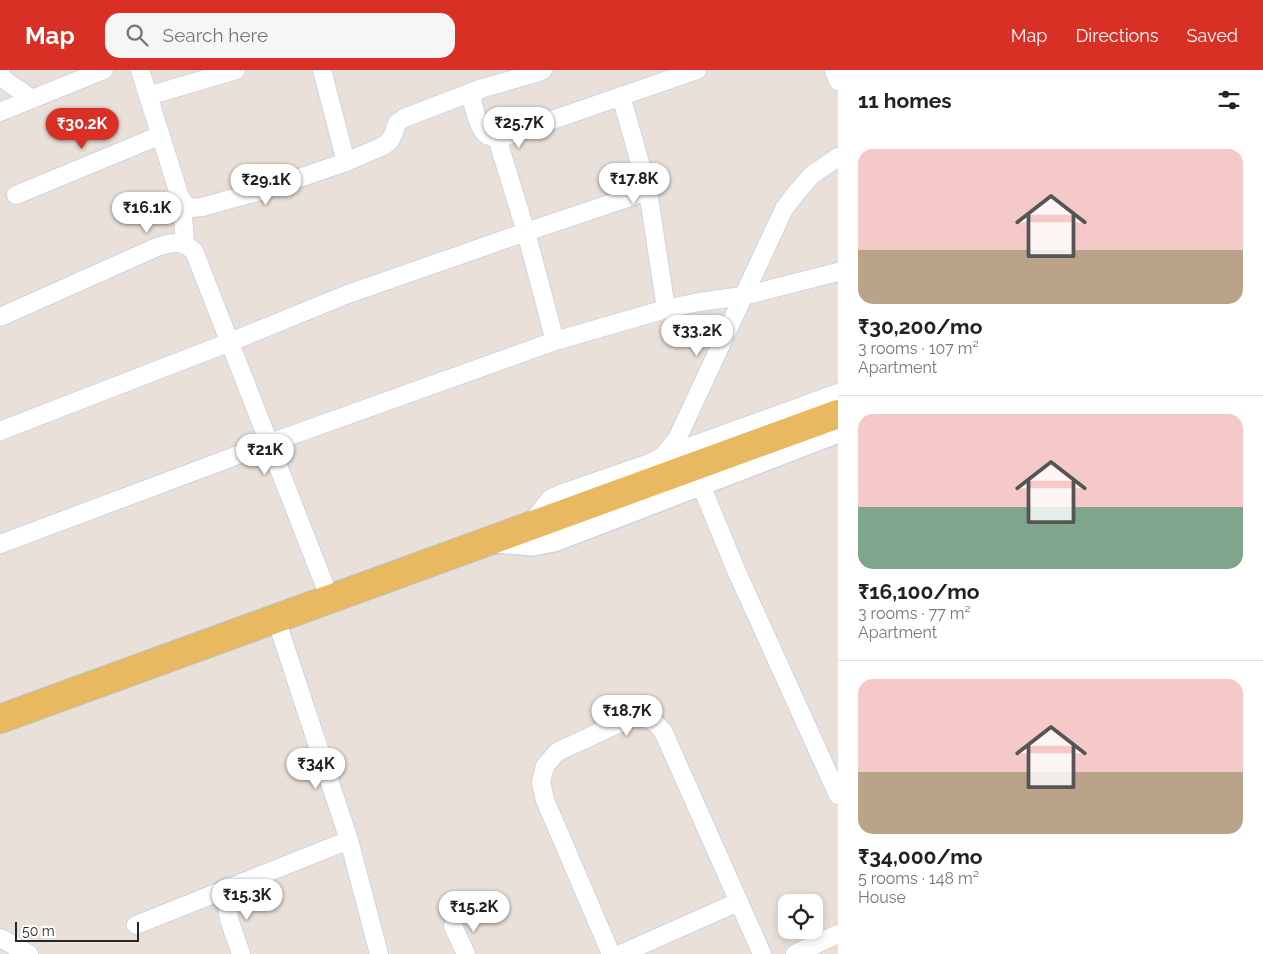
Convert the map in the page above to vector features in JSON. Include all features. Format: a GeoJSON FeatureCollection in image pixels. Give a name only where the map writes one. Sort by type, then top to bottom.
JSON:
{"type":"FeatureCollection","features":[{"type":"Feature","properties":{"kind":"main road"},"geometry":{"type":"LineString","coordinates":[[2,712],[330,599],[838,414]]}},
{"type":"Feature","properties":{"kind":"street"},"geometry":{"type":"LineString","coordinates":[[0,112],[104,70]]}},
{"type":"Feature","properties":{"kind":"street"},"geometry":{"type":"LineString","coordinates":[[140,70],[182,202],[185,244]]}},
{"type":"Feature","properties":{"kind":"street"},"geometry":{"type":"LineString","coordinates":[[148,96],[236,70]]}},
{"type":"Feature","properties":{"kind":"street"},"geometry":{"type":"LineString","coordinates":[[322,70],[346,162]]}},
{"type":"Feature","properties":{"kind":"street"},"geometry":{"type":"LineString","coordinates":[[182,202],[190,208],[202,207],[264,190],[346,162],[389,142],[397,123],[404,118],[480,89],[543,70]]}},
{"type":"Feature","properties":{"kind":"street"},"geometry":{"type":"LineString","coordinates":[[480,89],[472,95],[472,103],[481,130],[489,136],[496,138],[697,70]]}},
{"type":"Feature","properties":{"kind":"street"},"geometry":{"type":"LineString","coordinates":[[834,70],[838,81]]}},
{"type":"Feature","properties":{"kind":"street"},"geometry":{"type":"LineString","coordinates":[[0,72],[2,78],[32,99]]}},
{"type":"Feature","properties":{"kind":"street"},"geometry":{"type":"LineString","coordinates":[[621,96],[648,191],[666,309]]}},
{"type":"Feature","properties":{"kind":"street"},"geometry":{"type":"LineString","coordinates":[[16,195],[161,135]]}},
{"type":"Feature","properties":{"kind":"street"},"geometry":{"type":"LineString","coordinates":[[496,138],[526,232],[555,341]]}},
{"type":"Feature","properties":{"kind":"street"},"geometry":{"type":"LineString","coordinates":[[663,456],[677,439],[784,209],[812,175],[838,157]]}},
{"type":"Feature","properties":{"kind":"street"},"geometry":{"type":"LineString","coordinates":[[0,431],[348,294],[648,191]]}},
{"type":"Feature","properties":{"kind":"street"},"geometry":{"type":"LineString","coordinates":[[0,317],[157,247],[172,243],[185,244],[194,251],[330,599]]}},
{"type":"Feature","properties":{"kind":"street"},"geometry":{"type":"LineString","coordinates":[[0,544],[270,443],[555,341],[666,309],[743,296],[838,272]]}},
{"type":"Feature","properties":{"kind":"street"},"geometry":{"type":"LineString","coordinates":[[528,526],[550,499],[563,493],[650,463],[663,456],[838,393]]}},
{"type":"Feature","properties":{"kind":"street"},"geometry":{"type":"LineString","coordinates":[[488,541],[533,545],[554,541],[838,432]]}},
{"type":"Feature","properties":{"kind":"street"},"geometry":{"type":"LineString","coordinates":[[701,486],[736,570],[838,795]]}},
{"type":"Feature","properties":{"kind":"street"},"geometry":{"type":"LineString","coordinates":[[276,618],[349,840],[379,954]]}},
{"type":"Feature","properties":{"kind":"street"},"geometry":{"type":"LineString","coordinates":[[611,954],[545,800],[541,782],[545,766],[557,752],[628,719],[642,717],[654,722],[663,731],[762,954]]}},
{"type":"Feature","properties":{"kind":"street"},"geometry":{"type":"LineString","coordinates":[[136,925],[349,840]]}},
{"type":"Feature","properties":{"kind":"street"},"geometry":{"type":"LineString","coordinates":[[229,887],[226,896],[229,920],[241,954]]}},
{"type":"Feature","properties":{"kind":"street"},"geometry":{"type":"LineString","coordinates":[[621,954],[738,902]]}},
{"type":"Feature","properties":{"kind":"street"},"geometry":{"type":"LineString","coordinates":[[453,926],[466,954]]}},
{"type":"Feature","properties":{"kind":"street"},"geometry":{"type":"LineString","coordinates":[[795,954],[838,934]]}},
{"type":"Feature","properties":{"kind":"street"},"geometry":{"type":"LineString","coordinates":[[0,938],[29,954]]}}]}
